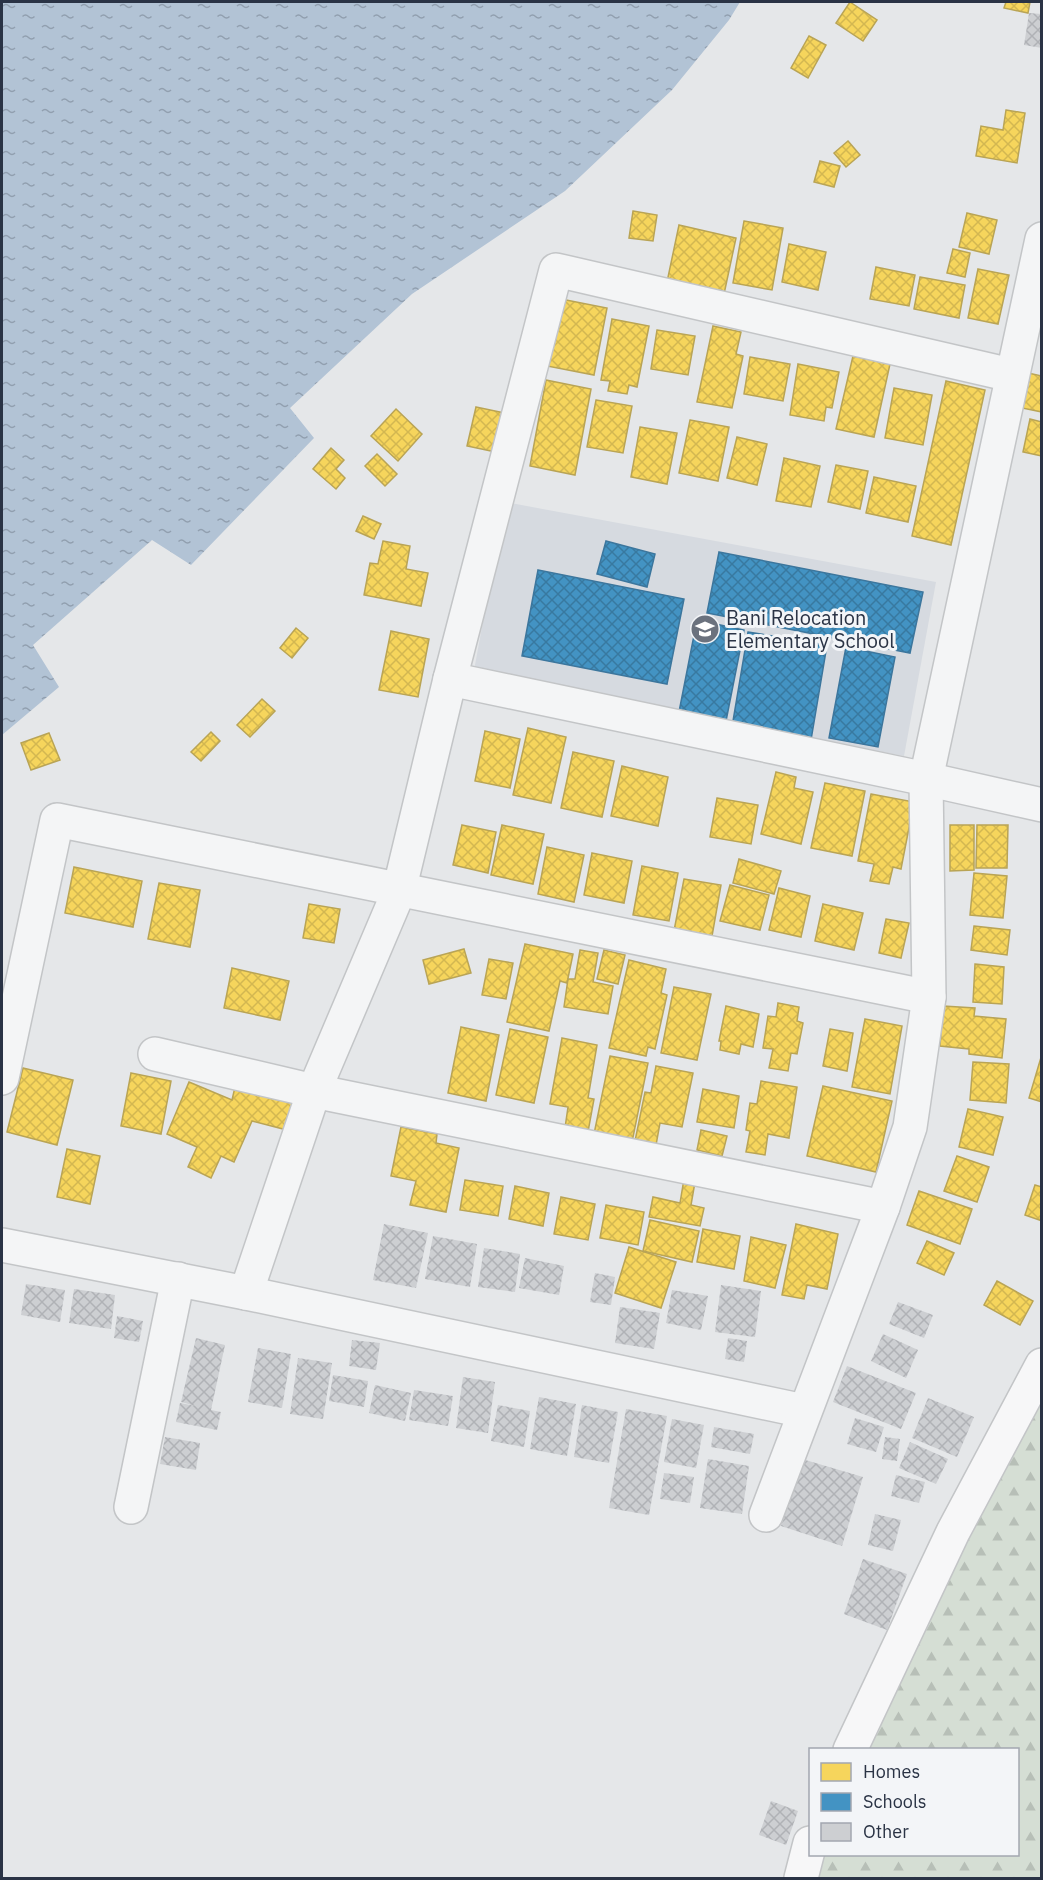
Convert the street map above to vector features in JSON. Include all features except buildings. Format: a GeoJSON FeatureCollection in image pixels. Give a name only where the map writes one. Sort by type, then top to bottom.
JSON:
{"type":"FeatureCollection","features":[{"type":"Feature","properties":{"kind":"street"},"geometry":{"type":"LineString","coordinates":[[766,1515],[883,1207],[910,1127],[929,997],[926,778],[1041,239]]}},
{"type":"Feature","properties":{"kind":"street"},"geometry":{"type":"LineString","coordinates":[[246,1293],[314,1091],[399,891],[450,679],[556,270],[1011,375]]}},
{"type":"Feature","properties":{"kind":"street"},"geometry":{"type":"LineString","coordinates":[[450,679],[926,778],[1041,805]]}},
{"type":"Feature","properties":{"kind":"street"},"geometry":{"type":"LineString","coordinates":[[2,1078],[57,820],[929,997]]}},
{"type":"Feature","properties":{"kind":"street"},"geometry":{"type":"LineString","coordinates":[[155,1054],[314,1091],[883,1207]]}},
{"type":"Feature","properties":{"kind":"street"},"geometry":{"type":"LineString","coordinates":[[2,1245],[246,1293],[804,1411]]}},
{"type":"Feature","properties":{"kind":"street"},"geometry":{"type":"LineString","coordinates":[[131,1507],[178,1279]]}},
{"type":"Feature","properties":{"kind":"street"},"geometry":{"type":"LineString","coordinates":[[850,1748],[953,1532],[1041,1365]]}},
{"type":"Feature","properties":{"kind":"street"},"geometry":{"type":"LineString","coordinates":[[801,1878],[809,1847]]}},
{"type":"Feature","properties":{"kind":"shaded area","name":"Bani Relocation Elementary School"},"geometry":{"type":"Polygon","coordinates":[[[505,502],[936,582],[904,756],[473,676],[505,502]]]}},
{"type":"Feature","properties":{"kind":"green space"},"geometry":{"type":"Polygon","coordinates":[[[1041,1365],[1041,1878],[801,1878],[809,1856],[1019,1856],[1019,1748],[850,1748],[1041,1365]]]}},
{"type":"Feature","properties":{"kind":"water"},"geometry":{"type":"Polygon","coordinates":[[[2,2],[740,2],[729,20],[672,90],[565,191],[412,294],[290,408],[314,438],[191,565],[152,540],[33,645],[59,687],[2,735],[2,2]]]}},
{"type":"Feature","properties":{"kind":"place","name":"Bani Relocation Elementary School"},"geometry":{"type":"Point","coordinates":[705,629]}}]}
